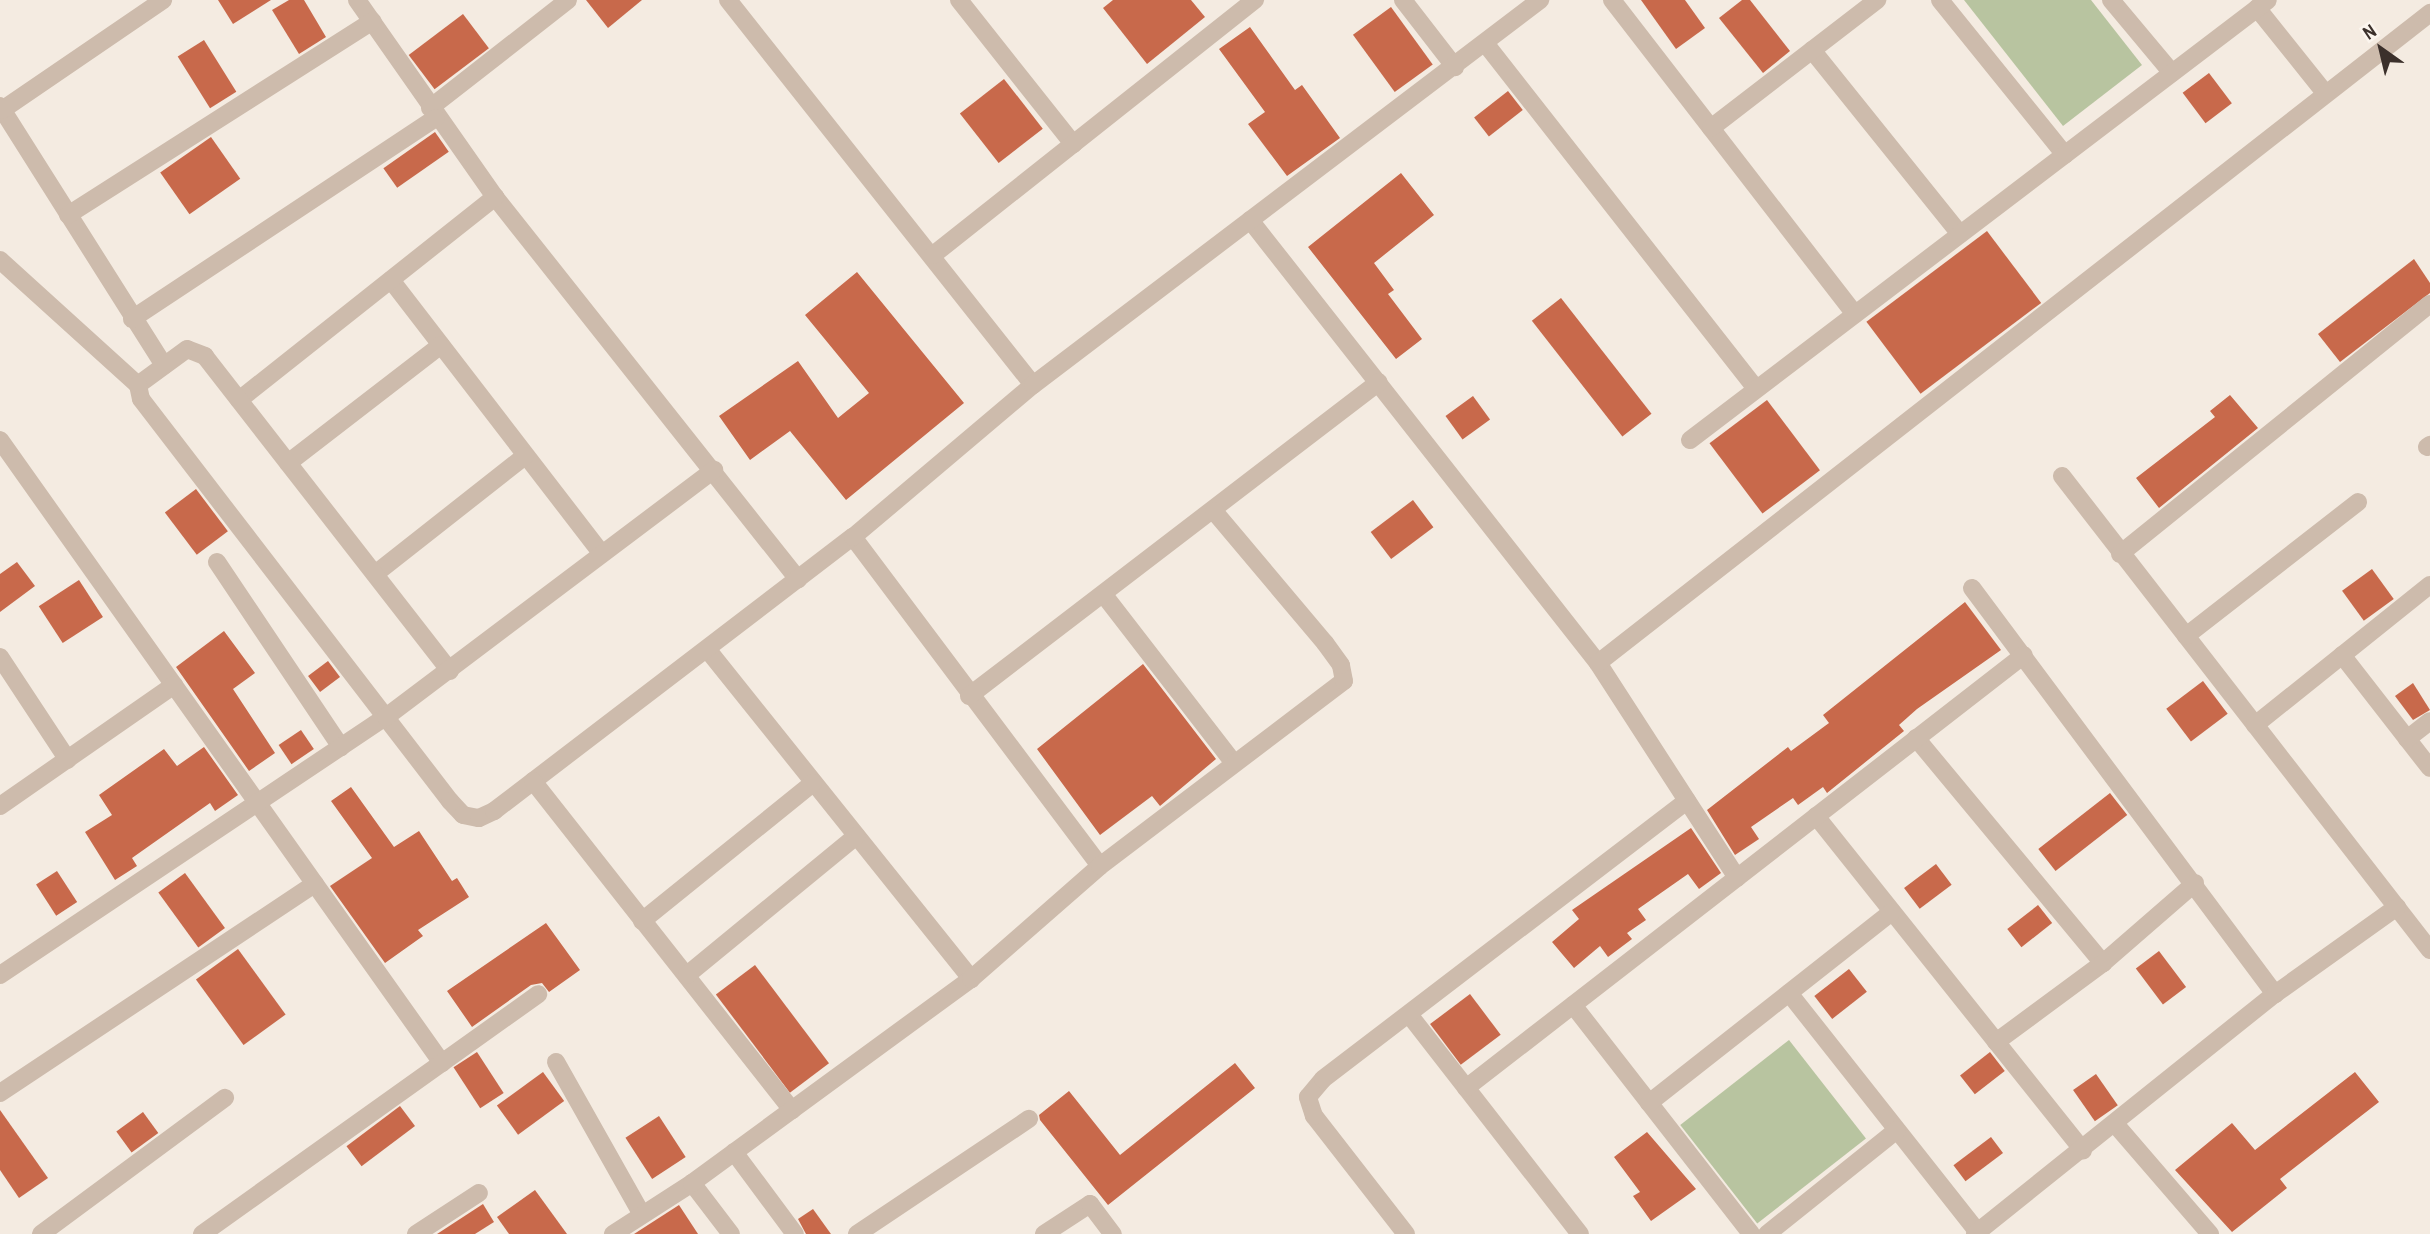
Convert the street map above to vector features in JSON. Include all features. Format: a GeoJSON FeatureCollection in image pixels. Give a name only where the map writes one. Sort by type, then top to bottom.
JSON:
{"type":"FeatureCollection","features":[{"type":"Feature","properties":{"kind":"street"},"geometry":{"type":"LineString","coordinates":[[163,0],[1,108],[164,365]]}},
{"type":"Feature","properties":{"kind":"street"},"geometry":{"type":"LineString","coordinates":[[357,0],[433,113],[495,197],[798,579]]}},
{"type":"Feature","properties":{"kind":"street"},"geometry":{"type":"LineString","coordinates":[[132,318],[433,113],[568,0]]}},
{"type":"Feature","properties":{"kind":"street"},"geometry":{"type":"LineString","coordinates":[[728,0],[1034,385]]}},
{"type":"Feature","properties":{"kind":"street"},"geometry":{"type":"LineString","coordinates":[[960,0],[1073,144]]}},
{"type":"Feature","properties":{"kind":"street"},"geometry":{"type":"LineString","coordinates":[[933,255],[1255,0]]}},
{"type":"Feature","properties":{"kind":"street"},"geometry":{"type":"LineString","coordinates":[[1403,0],[1455,67]]}},
{"type":"Feature","properties":{"kind":"street"},"geometry":{"type":"LineString","coordinates":[[0,260],[138,385],[141,399],[463,815],[479,818],[494,811],[853,537],[1034,385],[1540,0]]}},
{"type":"Feature","properties":{"kind":"street"},"geometry":{"type":"LineString","coordinates":[[1612,0],[1855,314]]}},
{"type":"Feature","properties":{"kind":"street"},"geometry":{"type":"LineString","coordinates":[[1711,128],[1877,0]]}},
{"type":"Feature","properties":{"kind":"street"},"geometry":{"type":"LineString","coordinates":[[1940,0],[2065,155]]}},
{"type":"Feature","properties":{"kind":"street"},"geometry":{"type":"LineString","coordinates":[[2111,0],[2172,74]]}},
{"type":"Feature","properties":{"kind":"street"},"geometry":{"type":"LineString","coordinates":[[1690,440],[2265,2],[2326,94]]}},
{"type":"Feature","properties":{"kind":"street"},"geometry":{"type":"LineString","coordinates":[[1598,663],[2430,13]]}},
{"type":"Feature","properties":{"kind":"street"},"geometry":{"type":"LineString","coordinates":[[68,215],[372,21]]}},
{"type":"Feature","properties":{"kind":"street"},"geometry":{"type":"LineString","coordinates":[[1485,43],[1756,390]]}},
{"type":"Feature","properties":{"kind":"street"},"geometry":{"type":"LineString","coordinates":[[1812,50],[1961,234]]}},
{"type":"Feature","properties":{"kind":"street"},"geometry":{"type":"LineString","coordinates":[[239,400],[495,197]]}},
{"type":"Feature","properties":{"kind":"street"},"geometry":{"type":"LineString","coordinates":[[1250,220],[1598,663],[1737,878]]}},
{"type":"Feature","properties":{"kind":"street"},"geometry":{"type":"LineString","coordinates":[[391,280],[600,551]]}},
{"type":"Feature","properties":{"kind":"street"},"geometry":{"type":"LineString","coordinates":[[2120,554],[2430,304]]}},
{"type":"Feature","properties":{"kind":"street"},"geometry":{"type":"LineString","coordinates":[[288,463],[441,345]]}},
{"type":"Feature","properties":{"kind":"street"},"geometry":{"type":"LineString","coordinates":[[138,385],[187,349],[197,349],[450,671]]}},
{"type":"Feature","properties":{"kind":"street"},"geometry":{"type":"LineString","coordinates":[[969,696],[1379,382]]}},
{"type":"Feature","properties":{"kind":"street"},"geometry":{"type":"LineString","coordinates":[[0,440],[442,1063]]}},
{"type":"Feature","properties":{"kind":"street"},"geometry":{"type":"LineString","coordinates":[[375,574],[525,456]]}},
{"type":"Feature","properties":{"kind":"street"},"geometry":{"type":"LineString","coordinates":[[0,975],[386,717],[450,671],[600,551],[714,470]]}},
{"type":"Feature","properties":{"kind":"street"},"geometry":{"type":"LineString","coordinates":[[2062,476],[2397,907],[2423,928],[2430,950]]}},
{"type":"Feature","properties":{"kind":"street"},"geometry":{"type":"LineString","coordinates":[[2186,636],[2358,502]]}},
{"type":"Feature","properties":{"kind":"street"},"geometry":{"type":"LineString","coordinates":[[613,1234],[641,1213],[692,1183],[971,979],[1100,866],[1234,763],[1329,696],[1344,681],[1341,666],[1325,643],[1214,511]]}},
{"type":"Feature","properties":{"kind":"street"},"geometry":{"type":"LineString","coordinates":[[853,537],[969,696],[1100,866]]}},
{"type":"Feature","properties":{"kind":"street"},"geometry":{"type":"LineString","coordinates":[[217,562],[341,747]]}},
{"type":"Feature","properties":{"kind":"street"},"geometry":{"type":"LineString","coordinates":[[2255,725],[2430,585]]}},
{"type":"Feature","properties":{"kind":"street"},"geometry":{"type":"LineString","coordinates":[[1972,588],[2195,883],[2275,994]]}},
{"type":"Feature","properties":{"kind":"street"},"geometry":{"type":"LineString","coordinates":[[1104,595],[1234,763]]}},
{"type":"Feature","properties":{"kind":"street"},"geometry":{"type":"LineString","coordinates":[[707,649],[971,979]]}},
{"type":"Feature","properties":{"kind":"street"},"geometry":{"type":"LineString","coordinates":[[1466,1088],[2024,654]]}},
{"type":"Feature","properties":{"kind":"street"},"geometry":{"type":"LineString","coordinates":[[2342,655],[2430,768]]}},
{"type":"Feature","properties":{"kind":"street"},"geometry":{"type":"LineString","coordinates":[[1,660],[68,760]]}},
{"type":"Feature","properties":{"kind":"street"},"geometry":{"type":"LineString","coordinates":[[0,806],[174,685]]}},
{"type":"Feature","properties":{"kind":"street"},"geometry":{"type":"LineString","coordinates":[[2407,739],[2430,721]]}},
{"type":"Feature","properties":{"kind":"street"},"geometry":{"type":"LineString","coordinates":[[1916,738],[2103,963]]}},
{"type":"Feature","properties":{"kind":"street"},"geometry":{"type":"LineString","coordinates":[[533,781],[792,1110]]}},
{"type":"Feature","properties":{"kind":"street"},"geometry":{"type":"LineString","coordinates":[[642,921],[813,783]]}},
{"type":"Feature","properties":{"kind":"street"},"geometry":{"type":"LineString","coordinates":[[1406,1234],[1314,1116],[1308,1097],[1323,1079],[1411,1017],[1687,801]]}},
{"type":"Feature","properties":{"kind":"street"},"geometry":{"type":"LineString","coordinates":[[1816,816],[2083,1150]]}},
{"type":"Feature","properties":{"kind":"street"},"geometry":{"type":"LineString","coordinates":[[687,975],[856,836]]}},
{"type":"Feature","properties":{"kind":"street"},"geometry":{"type":"LineString","coordinates":[[1996,1042],[2103,963],[2195,883]]}},
{"type":"Feature","properties":{"kind":"street"},"geometry":{"type":"LineString","coordinates":[[0,1093],[315,884]]}},
{"type":"Feature","properties":{"kind":"street"},"geometry":{"type":"LineString","coordinates":[[1789,993],[1977,1233],[2116,1125],[2275,994],[2397,907]]}},
{"type":"Feature","properties":{"kind":"street"},"geometry":{"type":"LineString","coordinates":[[1649,1103],[1892,912]]}},
{"type":"Feature","properties":{"kind":"street"},"geometry":{"type":"LineString","coordinates":[[202,1234],[538,994]]}},
{"type":"Feature","properties":{"kind":"street"},"geometry":{"type":"LineString","coordinates":[[1573,1005],[1751,1234]]}},
{"type":"Feature","properties":{"kind":"street"},"geometry":{"type":"LineString","coordinates":[[1411,1017],[1580,1234]]}},
{"type":"Feature","properties":{"kind":"street"},"geometry":{"type":"LineString","coordinates":[[556,1062],[641,1213]]}},
{"type":"Feature","properties":{"kind":"street"},"geometry":{"type":"LineString","coordinates":[[41,1234],[225,1098]]}},
{"type":"Feature","properties":{"kind":"street"},"geometry":{"type":"LineString","coordinates":[[857,1234],[1029,1119]]}},
{"type":"Feature","properties":{"kind":"street"},"geometry":{"type":"LineString","coordinates":[[2116,1125],[2210,1234]]}},
{"type":"Feature","properties":{"kind":"street"},"geometry":{"type":"LineString","coordinates":[[1767,1234],[1897,1130]]}},
{"type":"Feature","properties":{"kind":"street"},"geometry":{"type":"LineString","coordinates":[[734,1152],[795,1234]]}},
{"type":"Feature","properties":{"kind":"street"},"geometry":{"type":"LineString","coordinates":[[692,1183],[731,1234]]}},
{"type":"Feature","properties":{"kind":"street"},"geometry":{"type":"LineString","coordinates":[[416,1234],[479,1193]]}},
{"type":"Feature","properties":{"kind":"street"},"geometry":{"type":"LineString","coordinates":[[1044,1234],[1090,1204],[1113,1234]]}},
{"type":"Feature","properties":{"kind":"green space"},"geometry":{"type":"Polygon","coordinates":[[[1964,0],[2091,0],[2142,65],[2063,126],[1964,0]]]}},
{"type":"Feature","properties":{"kind":"green space"},"geometry":{"type":"Polygon","coordinates":[[[1789,1040],[1866,1139],[1757,1223],[1680,1125],[1789,1040]]]}},
{"type":"Feature","properties":{"kind":"building"},"geometry":{"type":"Polygon","coordinates":[[[218,0],[271,0],[233,24],[218,0]]]}},
{"type":"Feature","properties":{"kind":"building"},"geometry":{"type":"Polygon","coordinates":[[[289,0],[304,0],[326,37],[299,54],[272,10],[289,0]]]}},
{"type":"Feature","properties":{"kind":"building"},"geometry":{"type":"Polygon","coordinates":[[[586,0],[642,0],[608,28],[586,0]]]}},
{"type":"Feature","properties":{"kind":"building"},"geometry":{"type":"Polygon","coordinates":[[[1113,0],[1191,0],[1205,17],[1147,64],[1103,8],[1113,0]]]}},
{"type":"Feature","properties":{"kind":"building"},"geometry":{"type":"Polygon","coordinates":[[[1641,0],[1685,0],[1705,28],[1676,49],[1641,0]]]}},
{"type":"Feature","properties":{"kind":"building"},"geometry":{"type":"Polygon","coordinates":[[[1742,0],[1750,0],[1790,51],[1763,73],[1719,18],[1742,0]]]}},
{"type":"Feature","properties":{"kind":"building"},"geometry":{"type":"Polygon","coordinates":[[[1391,7],[1433,64],[1395,92],[1353,35],[1391,7]]]}},
{"type":"Feature","properties":{"kind":"building"},"geometry":{"type":"Polygon","coordinates":[[[463,14],[489,48],[435,89],[409,55],[463,14]]]}},
{"type":"Feature","properties":{"kind":"building"},"geometry":{"type":"Polygon","coordinates":[[[1250,27],[1295,90],[1302,85],[1340,138],[1287,176],[1248,124],[1265,112],[1219,49],[1250,27]]]}},
{"type":"Feature","properties":{"kind":"building"},"geometry":{"type":"Polygon","coordinates":[[[204,40],[236,92],[210,108],[178,56],[204,40]]]}},
{"type":"Feature","properties":{"kind":"building"},"geometry":{"type":"Polygon","coordinates":[[[2209,73],[2232,103],[2206,123],[2183,93],[2209,73]]]}},
{"type":"Feature","properties":{"kind":"building"},"geometry":{"type":"Polygon","coordinates":[[[1004,79],[1043,129],[999,163],[960,113],[1004,79]]]}},
{"type":"Feature","properties":{"kind":"building"},"geometry":{"type":"Polygon","coordinates":[[[1508,91],[1523,110],[1489,136],[1474,117],[1508,91]]]}},
{"type":"Feature","properties":{"kind":"building"},"geometry":{"type":"Polygon","coordinates":[[[435,132],[449,152],[397,188],[383,168],[435,132]]]}},
{"type":"Feature","properties":{"kind":"building"},"geometry":{"type":"Polygon","coordinates":[[[211,137],[240,179],[189,214],[160,173],[211,137]]]}},
{"type":"Feature","properties":{"kind":"building"},"geometry":{"type":"Polygon","coordinates":[[[1401,173],[1434,215],[1374,263],[1394,290],[1388,294],[1422,339],[1396,359],[1308,247],[1401,173]]]}},
{"type":"Feature","properties":{"kind":"building"},"geometry":{"type":"Polygon","coordinates":[[[1987,231],[2041,303],[1921,394],[1866,322],[1987,231]]]}},
{"type":"Feature","properties":{"kind":"building"},"geometry":{"type":"Polygon","coordinates":[[[2414,259],[2430,283],[2430,293],[2340,362],[2318,334],[2414,259]]]}},
{"type":"Feature","properties":{"kind":"building"},"geometry":{"type":"Polygon","coordinates":[[[857,272],[964,403],[846,500],[790,431],[750,460],[719,416],[798,361],[838,418],[869,393],[805,315],[857,272]]]}},
{"type":"Feature","properties":{"kind":"building"},"geometry":{"type":"Polygon","coordinates":[[[1561,298],[1652,414],[1622,437],[1532,321],[1561,298]]]}},
{"type":"Feature","properties":{"kind":"building"},"geometry":{"type":"Polygon","coordinates":[[[2230,395],[2258,428],[2159,508],[2136,478],[2215,417],[2210,411],[2230,395]]]}},
{"type":"Feature","properties":{"kind":"building"},"geometry":{"type":"Polygon","coordinates":[[[1473,396],[1490,419],[1463,439],[1445,416],[1473,396]]]}},
{"type":"Feature","properties":{"kind":"building"},"geometry":{"type":"Polygon","coordinates":[[[1767,400],[1820,470],[1762,514],[1709,443],[1767,400]]]}},
{"type":"Feature","properties":{"kind":"building"},"geometry":{"type":"Polygon","coordinates":[[[196,489],[228,531],[197,555],[165,512],[196,489]]]}},
{"type":"Feature","properties":{"kind":"building"},"geometry":{"type":"Polygon","coordinates":[[[1413,500],[1433,527],[1391,559],[1371,532],[1413,500]]]}},
{"type":"Feature","properties":{"kind":"building"},"geometry":{"type":"Polygon","coordinates":[[[17,562],[35,586],[0,612],[0,574],[17,562]]]}},
{"type":"Feature","properties":{"kind":"building"},"geometry":{"type":"Polygon","coordinates":[[[2372,569],[2394,599],[2364,621],[2342,591],[2372,569]]]}},
{"type":"Feature","properties":{"kind":"building"},"geometry":{"type":"Polygon","coordinates":[[[79,580],[103,617],[63,643],[39,606],[79,580]]]}},
{"type":"Feature","properties":{"kind":"building"},"geometry":{"type":"Polygon","coordinates":[[[1965,602],[2001,650],[1917,709],[1899,725],[1904,731],[1827,793],[1823,787],[1798,805],[1793,798],[1751,827],[1759,839],[1735,855],[1707,810],[1788,747],[1791,751],[1829,723],[1823,715],[1965,602]]]}},
{"type":"Feature","properties":{"kind":"building"},"geometry":{"type":"Polygon","coordinates":[[[224,631],[255,673],[233,689],[275,753],[249,771],[176,667],[224,631]]]}},
{"type":"Feature","properties":{"kind":"building"},"geometry":{"type":"Polygon","coordinates":[[[328,661],[340,677],[320,692],[308,676],[328,661]]]}},
{"type":"Feature","properties":{"kind":"building"},"geometry":{"type":"Polygon","coordinates":[[[1143,664],[1216,759],[1160,806],[1152,796],[1100,835],[1037,749],[1143,664]]]}},
{"type":"Feature","properties":{"kind":"building"},"geometry":{"type":"Polygon","coordinates":[[[2203,681],[2228,714],[2191,741],[2166,709],[2203,681]]]}},
{"type":"Feature","properties":{"kind":"building"},"geometry":{"type":"Polygon","coordinates":[[[2413,683],[2430,710],[2413,720],[2395,696],[2413,683]]]}},
{"type":"Feature","properties":{"kind":"building"},"geometry":{"type":"Polygon","coordinates":[[[301,730],[314,749],[291,764],[279,745],[301,730]]]}},
{"type":"Feature","properties":{"kind":"building"},"geometry":{"type":"Polygon","coordinates":[[[204,747],[238,795],[215,811],[210,803],[132,858],[137,866],[115,880],[85,832],[112,815],[99,795],[164,749],[177,766],[204,747]]]}},
{"type":"Feature","properties":{"kind":"building"},"geometry":{"type":"Polygon","coordinates":[[[351,787],[394,847],[419,831],[452,881],[457,878],[469,897],[418,930],[423,936],[385,963],[330,886],[372,858],[331,801],[351,787]]]}},
{"type":"Feature","properties":{"kind":"building"},"geometry":{"type":"Polygon","coordinates":[[[2110,793],[2127,815],[2056,871],[2038,849],[2110,793]]]}},
{"type":"Feature","properties":{"kind":"building"},"geometry":{"type":"Polygon","coordinates":[[[1691,828],[1721,873],[1699,889],[1688,874],[1638,909],[1646,920],[1627,933],[1632,939],[1608,957],[1600,946],[1574,968],[1552,942],[1579,919],[1572,910],[1691,828]]]}},
{"type":"Feature","properties":{"kind":"building"},"geometry":{"type":"Polygon","coordinates":[[[1936,864],[1952,885],[1920,909],[1904,888],[1936,864]]]}},
{"type":"Feature","properties":{"kind":"building"},"geometry":{"type":"Polygon","coordinates":[[[57,871],[77,902],[56,916],[36,885],[57,871]]]}},
{"type":"Feature","properties":{"kind":"building"},"geometry":{"type":"Polygon","coordinates":[[[185,873],[225,928],[198,947],[158,892],[185,873]]]}},
{"type":"Feature","properties":{"kind":"building"},"geometry":{"type":"Polygon","coordinates":[[[2038,905],[2052,923],[2021,947],[2007,929],[2038,905]]]}},
{"type":"Feature","properties":{"kind":"building"},"geometry":{"type":"Polygon","coordinates":[[[546,923],[580,970],[549,992],[542,983],[531,985],[472,1027],[447,991],[546,923]]]}},
{"type":"Feature","properties":{"kind":"building"},"geometry":{"type":"Polygon","coordinates":[[[238,949],[286,1015],[244,1045],[196,980],[238,949]]]}},
{"type":"Feature","properties":{"kind":"building"},"geometry":{"type":"Polygon","coordinates":[[[2159,951],[2186,987],[2163,1004],[2136,968],[2159,951]]]}},
{"type":"Feature","properties":{"kind":"building"},"geometry":{"type":"Polygon","coordinates":[[[755,965],[829,1063],[790,1093],[716,994],[755,965]]]}},
{"type":"Feature","properties":{"kind":"building"},"geometry":{"type":"Polygon","coordinates":[[[1849,969],[1867,992],[1832,1019],[1814,996],[1849,969]]]}},
{"type":"Feature","properties":{"kind":"building"},"geometry":{"type":"Polygon","coordinates":[[[1470,994],[1501,1035],[1461,1065],[1430,1024],[1470,994]]]}},
{"type":"Feature","properties":{"kind":"building"},"geometry":{"type":"Polygon","coordinates":[[[477,1052],[504,1093],[480,1108],[454,1067],[477,1052]]]}},
{"type":"Feature","properties":{"kind":"building"},"geometry":{"type":"Polygon","coordinates":[[[1990,1052],[2005,1071],[1975,1094],[1960,1075],[1990,1052]]]}},
{"type":"Feature","properties":{"kind":"building"},"geometry":{"type":"Polygon","coordinates":[[[1235,1063],[1255,1088],[1108,1205],[1040,1120],[1039,1115],[1069,1091],[1120,1155],[1235,1063]]]}},
{"type":"Feature","properties":{"kind":"building"},"geometry":{"type":"Polygon","coordinates":[[[543,1072],[564,1101],[518,1135],[497,1106],[543,1072]]]}},
{"type":"Feature","properties":{"kind":"building"},"geometry":{"type":"Polygon","coordinates":[[[2355,1072],[2379,1102],[2280,1179],[2287,1188],[2232,1232],[2175,1170],[2232,1123],[2255,1150],[2355,1072]]]}},
{"type":"Feature","properties":{"kind":"building"},"geometry":{"type":"Polygon","coordinates":[[[2096,1074],[2118,1105],[2095,1121],[2073,1090],[2096,1074]]]}},
{"type":"Feature","properties":{"kind":"building"},"geometry":{"type":"Polygon","coordinates":[[[400,1106],[415,1126],[362,1166],[346,1146],[400,1106]]]}},
{"type":"Feature","properties":{"kind":"building"},"geometry":{"type":"Polygon","coordinates":[[[0,1110],[48,1178],[19,1198],[0,1170],[0,1110]]]}},
{"type":"Feature","properties":{"kind":"building"},"geometry":{"type":"Polygon","coordinates":[[[143,1112],[158,1133],[132,1152],[116,1131],[143,1112]]]}},
{"type":"Feature","properties":{"kind":"building"},"geometry":{"type":"Polygon","coordinates":[[[659,1116],[686,1157],[652,1179],[625,1138],[659,1116]]]}},
{"type":"Feature","properties":{"kind":"building"},"geometry":{"type":"Polygon","coordinates":[[[1647,1132],[1696,1189],[1651,1221],[1633,1196],[1640,1192],[1614,1157],[1647,1132]]]}},
{"type":"Feature","properties":{"kind":"building"},"geometry":{"type":"Polygon","coordinates":[[[1991,1137],[2003,1153],[1966,1181],[1953,1165],[1991,1137]]]}},
{"type":"Feature","properties":{"kind":"building"},"geometry":{"type":"Polygon","coordinates":[[[535,1190],[567,1234],[509,1234],[497,1217],[535,1190]]]}},
{"type":"Feature","properties":{"kind":"building"},"geometry":{"type":"Polygon","coordinates":[[[483,1204],[494,1222],[475,1234],[437,1234],[483,1204]]]}},
{"type":"Feature","properties":{"kind":"building"},"geometry":{"type":"Polygon","coordinates":[[[679,1205],[698,1234],[634,1234],[679,1205]]]}},
{"type":"Feature","properties":{"kind":"building"},"geometry":{"type":"Polygon","coordinates":[[[813,1209],[831,1234],[806,1234],[798,1219],[813,1209]]]}}]}
